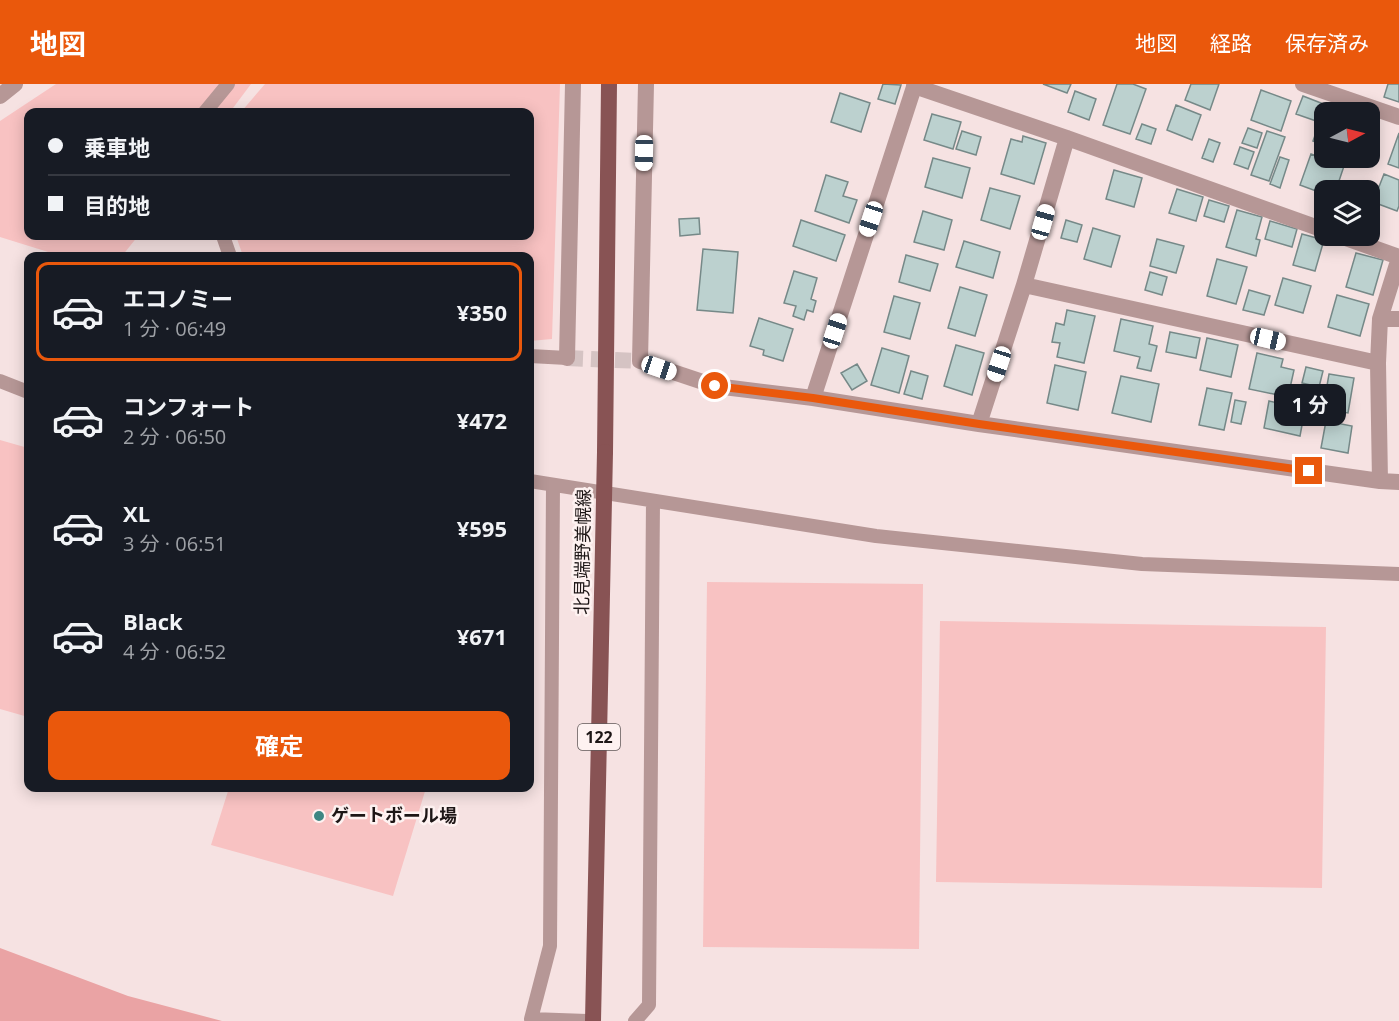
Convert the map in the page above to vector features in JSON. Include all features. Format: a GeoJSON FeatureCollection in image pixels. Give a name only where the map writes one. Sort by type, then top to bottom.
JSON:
{"type":"FeatureCollection","features":[{"type":"Feature","properties":{"kind":"main road","name":"北見端野美幌線"},"geometry":{"type":"LineString","coordinates":[[593,1021],[609,84]]}},
{"type":"Feature","properties":{"kind":"street"},"geometry":{"type":"LineString","coordinates":[[0,96],[15,84]]}},
{"type":"Feature","properties":{"kind":"street"},"geometry":{"type":"LineString","coordinates":[[567,358],[573,84]]}},
{"type":"Feature","properties":{"kind":"street"},"geometry":{"type":"LineString","coordinates":[[646,84],[640,362],[715,386],[1399,482]]}},
{"type":"Feature","properties":{"kind":"street"},"geometry":{"type":"LineString","coordinates":[[1303,84],[1399,117]]}},
{"type":"Feature","properties":{"kind":"street"},"geometry":{"type":"LineString","coordinates":[[813,398],[914,85],[1314,226]]}},
{"type":"Feature","properties":{"kind":"street"},"geometry":{"type":"LineString","coordinates":[[979,424],[1024,285],[1067,138]]}},
{"type":"Feature","properties":{"kind":"street"},"geometry":{"type":"LineString","coordinates":[[1368,246],[1399,257],[1380,319],[1378,363],[1380,481]]}},
{"type":"Feature","properties":{"kind":"street"},"geometry":{"type":"LineString","coordinates":[[1024,285],[1378,363]]}},
{"type":"Feature","properties":{"kind":"street"},"geometry":{"type":"LineString","coordinates":[[1380,319],[1399,319]]}},
{"type":"Feature","properties":{"kind":"lane"},"geometry":{"type":"LineString","coordinates":[[208,108],[228,84]]}},
{"type":"Feature","properties":{"kind":"lane"},"geometry":{"type":"LineString","coordinates":[[534,356],[567,358]]}},
{"type":"Feature","properties":{"kind":"lane"},"geometry":{"type":"LineString","coordinates":[[0,381],[24,390]]}},
{"type":"Feature","properties":{"kind":"lane"},"geometry":{"type":"LineString","coordinates":[[534,482],[876,536],[1142,564],[1399,574]]}},
{"type":"Feature","properties":{"kind":"lane"},"geometry":{"type":"LineString","coordinates":[[553,485],[550,946],[531,1019],[587,1021]]}},
{"type":"Feature","properties":{"kind":"lane"},"geometry":{"type":"LineString","coordinates":[[636,1021],[649,1005],[653,501]]}},
{"type":"Feature","properties":{"kind":"shaded area"},"geometry":{"type":"Polygon","coordinates":[[[56,84],[251,84],[233,108],[24,108],[24,240],[135,240],[125,252],[48,252],[0,237],[0,121],[56,84]]]}},
{"type":"Feature","properties":{"kind":"shaded area"},"geometry":{"type":"Polygon","coordinates":[[[265,84],[560,84],[552,339],[534,341],[534,252],[242,252],[237,240],[534,240],[534,108],[244,108],[265,84]]]}},
{"type":"Feature","properties":{"kind":"shaded area"},"geometry":{"type":"Polygon","coordinates":[[[0,440],[24,447],[24,716],[0,709],[0,440]]]}},
{"type":"Feature","properties":{"kind":"shaded area"},"geometry":{"type":"Polygon","coordinates":[[[707,582],[923,584],[919,949],[703,947],[707,582]]]}},
{"type":"Feature","properties":{"kind":"shaded area"},"geometry":{"type":"Polygon","coordinates":[[[940,621],[1326,627],[1322,888],[936,882],[940,621]]]}},
{"type":"Feature","properties":{"kind":"shaded area","name":"ゲートボール場"},"geometry":{"type":"Polygon","coordinates":[[[228,792],[425,792],[393,896],[211,845],[228,792]]]}},
{"type":"Feature","properties":{"kind":"shaded area"},"geometry":{"type":"Polygon","coordinates":[[[0,948],[128,996],[222,1021],[0,1021],[0,948]]]}},
{"type":"Feature","properties":{"kind":"building"},"geometry":{"type":"Polygon","coordinates":[[[883,84],[901,85],[895,104],[878,99],[883,84]]]}},
{"type":"Feature","properties":{"kind":"building"},"geometry":{"type":"Polygon","coordinates":[[[1043,84],[1071,84],[1067,93],[1043,84]]]}},
{"type":"Feature","properties":{"kind":"building"},"geometry":{"type":"Polygon","coordinates":[[[1117,84],[1133,84],[1146,89],[1130,134],[1103,125],[1117,84]]]}},
{"type":"Feature","properties":{"kind":"building"},"geometry":{"type":"Polygon","coordinates":[[[1191,84],[1219,84],[1210,110],[1185,100],[1191,84]]]}},
{"type":"Feature","properties":{"kind":"building"},"geometry":{"type":"Polygon","coordinates":[[[1388,84],[1399,84],[1399,102],[1384,97],[1388,84]]]}},
{"type":"Feature","properties":{"kind":"building"},"geometry":{"type":"Polygon","coordinates":[[[1261,90],[1291,101],[1281,131],[1251,120],[1261,90]]]}},
{"type":"Feature","properties":{"kind":"building"},"geometry":{"type":"Polygon","coordinates":[[[1075,91],[1096,99],[1089,120],[1068,112],[1075,91]]]}},
{"type":"Feature","properties":{"kind":"building"},"geometry":{"type":"Polygon","coordinates":[[[840,93],[870,103],[861,132],[831,122],[840,93]]]}},
{"type":"Feature","properties":{"kind":"building"},"geometry":{"type":"Polygon","coordinates":[[[1303,96],[1318,102],[1314,102],[1314,120],[1296,114],[1303,96]]]}},
{"type":"Feature","properties":{"kind":"building"},"geometry":{"type":"Polygon","coordinates":[[[1176,105],[1201,115],[1192,140],[1167,130],[1176,105]]]}},
{"type":"Feature","properties":{"kind":"building"},"geometry":{"type":"Polygon","coordinates":[[[932,114],[961,122],[953,149],[924,140],[932,114]]]}},
{"type":"Feature","properties":{"kind":"building"},"geometry":{"type":"Polygon","coordinates":[[[1142,124],[1156,129],[1151,144],[1136,139],[1142,124]]]}},
{"type":"Feature","properties":{"kind":"building"},"geometry":{"type":"Polygon","coordinates":[[[1248,128],[1262,133],[1257,148],[1242,143],[1248,128]]]}},
{"type":"Feature","properties":{"kind":"building"},"geometry":{"type":"Polygon","coordinates":[[[962,131],[981,137],[976,155],[956,149],[962,131]]]}},
{"type":"Feature","properties":{"kind":"building"},"geometry":{"type":"Polygon","coordinates":[[[1267,131],[1285,137],[1269,181],[1251,175],[1267,131]]]}},
{"type":"Feature","properties":{"kind":"building"},"geometry":{"type":"Polygon","coordinates":[[[1399,133],[1399,168],[1388,164],[1399,133]]]}},
{"type":"Feature","properties":{"kind":"building"},"geometry":{"type":"Polygon","coordinates":[[[1023,136],[1046,143],[1034,184],[1001,174],[1011,139],[1022,142],[1023,136]]]}},
{"type":"Feature","properties":{"kind":"building"},"geometry":{"type":"Polygon","coordinates":[[[1209,139],[1220,143],[1213,162],[1202,158],[1209,139]]]}},
{"type":"Feature","properties":{"kind":"building"},"geometry":{"type":"Polygon","coordinates":[[[1240,147],[1254,152],[1248,169],[1234,164],[1240,147]]]}},
{"type":"Feature","properties":{"kind":"building"},"geometry":{"type":"Polygon","coordinates":[[[1311,154],[1314,155],[1314,168],[1343,168],[1339,180],[1314,180],[1314,190],[1300,185],[1311,154]]]}},
{"type":"Feature","properties":{"kind":"building"},"geometry":{"type":"Polygon","coordinates":[[[1280,157],[1289,160],[1280,188],[1270,184],[1280,157]]]}},
{"type":"Feature","properties":{"kind":"building"},"geometry":{"type":"Polygon","coordinates":[[[933,158],[970,168],[962,198],[925,187],[933,158]]]}},
{"type":"Feature","properties":{"kind":"building"},"geometry":{"type":"Polygon","coordinates":[[[1114,170],[1142,178],[1134,207],[1106,199],[1114,170]]]}},
{"type":"Feature","properties":{"kind":"building"},"geometry":{"type":"Polygon","coordinates":[[[1384,174],[1399,180],[1397,211],[1380,205],[1380,184],[1384,174]]]}},
{"type":"Feature","properties":{"kind":"building"},"geometry":{"type":"Polygon","coordinates":[[[826,175],[848,182],[843,196],[857,200],[849,223],[815,211],[826,175]]]}},
{"type":"Feature","properties":{"kind":"building"},"geometry":{"type":"Polygon","coordinates":[[[990,188],[1020,196],[1010,229],[981,220],[990,188]]]}},
{"type":"Feature","properties":{"kind":"building"},"geometry":{"type":"Polygon","coordinates":[[[1177,189],[1203,197],[1196,221],[1169,213],[1177,189]]]}},
{"type":"Feature","properties":{"kind":"building"},"geometry":{"type":"Polygon","coordinates":[[[1209,200],[1229,206],[1224,222],[1204,216],[1209,200]]]}},
{"type":"Feature","properties":{"kind":"building"},"geometry":{"type":"Polygon","coordinates":[[[1237,210],[1262,217],[1256,239],[1260,240],[1256,256],[1226,247],[1237,210]]]}},
{"type":"Feature","properties":{"kind":"building"},"geometry":{"type":"Polygon","coordinates":[[[923,211],[952,220],[944,250],[914,242],[923,211]]]}},
{"type":"Feature","properties":{"kind":"building"},"geometry":{"type":"Polygon","coordinates":[[[699,218],[700,234],[680,236],[679,219],[699,218]]]}},
{"type":"Feature","properties":{"kind":"building"},"geometry":{"type":"Polygon","coordinates":[[[801,220],[845,235],[836,261],[793,246],[801,220]]]}},
{"type":"Feature","properties":{"kind":"building"},"geometry":{"type":"Polygon","coordinates":[[[1066,220],[1082,225],[1077,242],[1061,238],[1066,220]]]}},
{"type":"Feature","properties":{"kind":"building"},"geometry":{"type":"Polygon","coordinates":[[[1270,221],[1297,229],[1292,247],[1265,239],[1270,221]]]}},
{"type":"Feature","properties":{"kind":"building"},"geometry":{"type":"Polygon","coordinates":[[[1093,228],[1120,236],[1111,267],[1084,259],[1093,228]]]}},
{"type":"Feature","properties":{"kind":"building"},"geometry":{"type":"Polygon","coordinates":[[[1302,234],[1314,237],[1314,246],[1322,246],[1315,271],[1293,265],[1302,234]]]}},
{"type":"Feature","properties":{"kind":"building"},"geometry":{"type":"Polygon","coordinates":[[[1157,239],[1184,246],[1176,273],[1150,266],[1157,239]]]}},
{"type":"Feature","properties":{"kind":"building"},"geometry":{"type":"Polygon","coordinates":[[[964,241],[1000,252],[993,278],[956,267],[964,241]]]}},
{"type":"Feature","properties":{"kind":"building"},"geometry":{"type":"Polygon","coordinates":[[[703,249],[738,252],[733,313],[697,310],[703,249]]]}},
{"type":"Feature","properties":{"kind":"building"},"geometry":{"type":"Polygon","coordinates":[[[1356,253],[1383,260],[1373,295],[1346,287],[1356,253]]]}},
{"type":"Feature","properties":{"kind":"building"},"geometry":{"type":"Polygon","coordinates":[[[906,255],[938,264],[930,291],[899,282],[906,255]]]}},
{"type":"Feature","properties":{"kind":"building"},"geometry":{"type":"Polygon","coordinates":[[[1217,259],[1247,267],[1236,304],[1207,296],[1217,259]]]}},
{"type":"Feature","properties":{"kind":"building"},"geometry":{"type":"Polygon","coordinates":[[[794,271],[817,278],[811,299],[816,301],[813,312],[807,310],[804,320],[793,316],[796,306],[784,303],[794,271]]]}},
{"type":"Feature","properties":{"kind":"building"},"geometry":{"type":"Polygon","coordinates":[[[1150,272],[1167,277],[1162,295],[1145,290],[1150,272]]]}},
{"type":"Feature","properties":{"kind":"building"},"geometry":{"type":"Polygon","coordinates":[[[1283,278],[1311,286],[1303,313],[1275,305],[1283,278]]]}},
{"type":"Feature","properties":{"kind":"building"},"geometry":{"type":"Polygon","coordinates":[[[960,287],[987,295],[975,336],[948,328],[960,287]]]}},
{"type":"Feature","properties":{"kind":"building"},"geometry":{"type":"Polygon","coordinates":[[[1249,290],[1270,296],[1264,315],[1243,310],[1249,290]]]}},
{"type":"Feature","properties":{"kind":"building"},"geometry":{"type":"Polygon","coordinates":[[[1337,295],[1369,304],[1360,336],[1328,327],[1337,295]]]}},
{"type":"Feature","properties":{"kind":"building"},"geometry":{"type":"Polygon","coordinates":[[[894,296],[920,303],[910,339],[884,332],[894,296]]]}},
{"type":"Feature","properties":{"kind":"building"},"geometry":{"type":"Polygon","coordinates":[[[1067,310],[1095,316],[1084,363],[1057,357],[1060,343],[1052,342],[1056,323],[1064,325],[1067,310]]]}},
{"type":"Feature","properties":{"kind":"building"},"geometry":{"type":"Polygon","coordinates":[[[759,318],[793,329],[783,361],[763,355],[764,350],[750,346],[759,318]]]}},
{"type":"Feature","properties":{"kind":"building"},"geometry":{"type":"Polygon","coordinates":[[[1121,319],[1153,326],[1149,344],[1157,346],[1151,371],[1137,368],[1140,357],[1114,351],[1121,319]]]}},
{"type":"Feature","properties":{"kind":"building"},"geometry":{"type":"Polygon","coordinates":[[[1170,332],[1200,338],[1196,358],[1166,352],[1170,332]]]}},
{"type":"Feature","properties":{"kind":"building"},"geometry":{"type":"Polygon","coordinates":[[[1207,338],[1238,345],[1231,377],[1200,370],[1207,338]]]}},
{"type":"Feature","properties":{"kind":"building"},"geometry":{"type":"Polygon","coordinates":[[[956,345],[984,353],[972,395],[944,386],[956,345]]]}},
{"type":"Feature","properties":{"kind":"building"},"geometry":{"type":"Polygon","coordinates":[[[882,348],[909,356],[899,393],[871,385],[882,348]]]}},
{"type":"Feature","properties":{"kind":"building"},"geometry":{"type":"Polygon","coordinates":[[[1257,353],[1283,359],[1281,367],[1294,370],[1288,397],[1249,389],[1257,353]]]}},
{"type":"Feature","properties":{"kind":"building"},"geometry":{"type":"Polygon","coordinates":[[[857,364],[867,381],[852,390],[841,373],[857,364]]]}},
{"type":"Feature","properties":{"kind":"building"},"geometry":{"type":"Polygon","coordinates":[[[1055,365],[1086,372],[1078,410],[1047,403],[1055,365]]]}},
{"type":"Feature","properties":{"kind":"building"},"geometry":{"type":"Polygon","coordinates":[[[1306,367],[1323,371],[1319,387],[1302,383],[1306,367]]]}},
{"type":"Feature","properties":{"kind":"building"},"geometry":{"type":"Polygon","coordinates":[[[911,371],[928,376],[922,399],[904,394],[911,371]]]}},
{"type":"Feature","properties":{"kind":"building"},"geometry":{"type":"Polygon","coordinates":[[[1329,374],[1354,378],[1348,413],[1323,409],[1329,374]]]}},
{"type":"Feature","properties":{"kind":"building"},"geometry":{"type":"Polygon","coordinates":[[[1121,376],[1159,384],[1151,422],[1112,413],[1121,376]]]}},
{"type":"Feature","properties":{"kind":"building"},"geometry":{"type":"Polygon","coordinates":[[[1207,388],[1232,393],[1224,430],[1199,425],[1207,388]]]}},
{"type":"Feature","properties":{"kind":"building"},"geometry":{"type":"Polygon","coordinates":[[[1235,400],[1246,402],[1241,424],[1231,422],[1235,400]]]}},
{"type":"Feature","properties":{"kind":"building"},"geometry":{"type":"Polygon","coordinates":[[[1269,401],[1305,409],[1300,436],[1264,428],[1269,401]]]}},
{"type":"Feature","properties":{"kind":"building"},"geometry":{"type":"Polygon","coordinates":[[[1326,421],[1352,426],[1348,453],[1321,448],[1326,421]]]}},
{"type":"Feature","properties":{"kind":"tunnel"},"geometry":{"type":"LineString","coordinates":[[567,358],[640,361]]}},
{"type":"Feature","properties":{"kind":"place","name":"ゲートボール場"},"geometry":{"type":"Point","coordinates":[319,816]}},
{"type":"Feature","properties":{"kind":"route"},"geometry":{"type":"LineString","coordinates":[[715,386],[813,398],[1309,471]]}}]}
